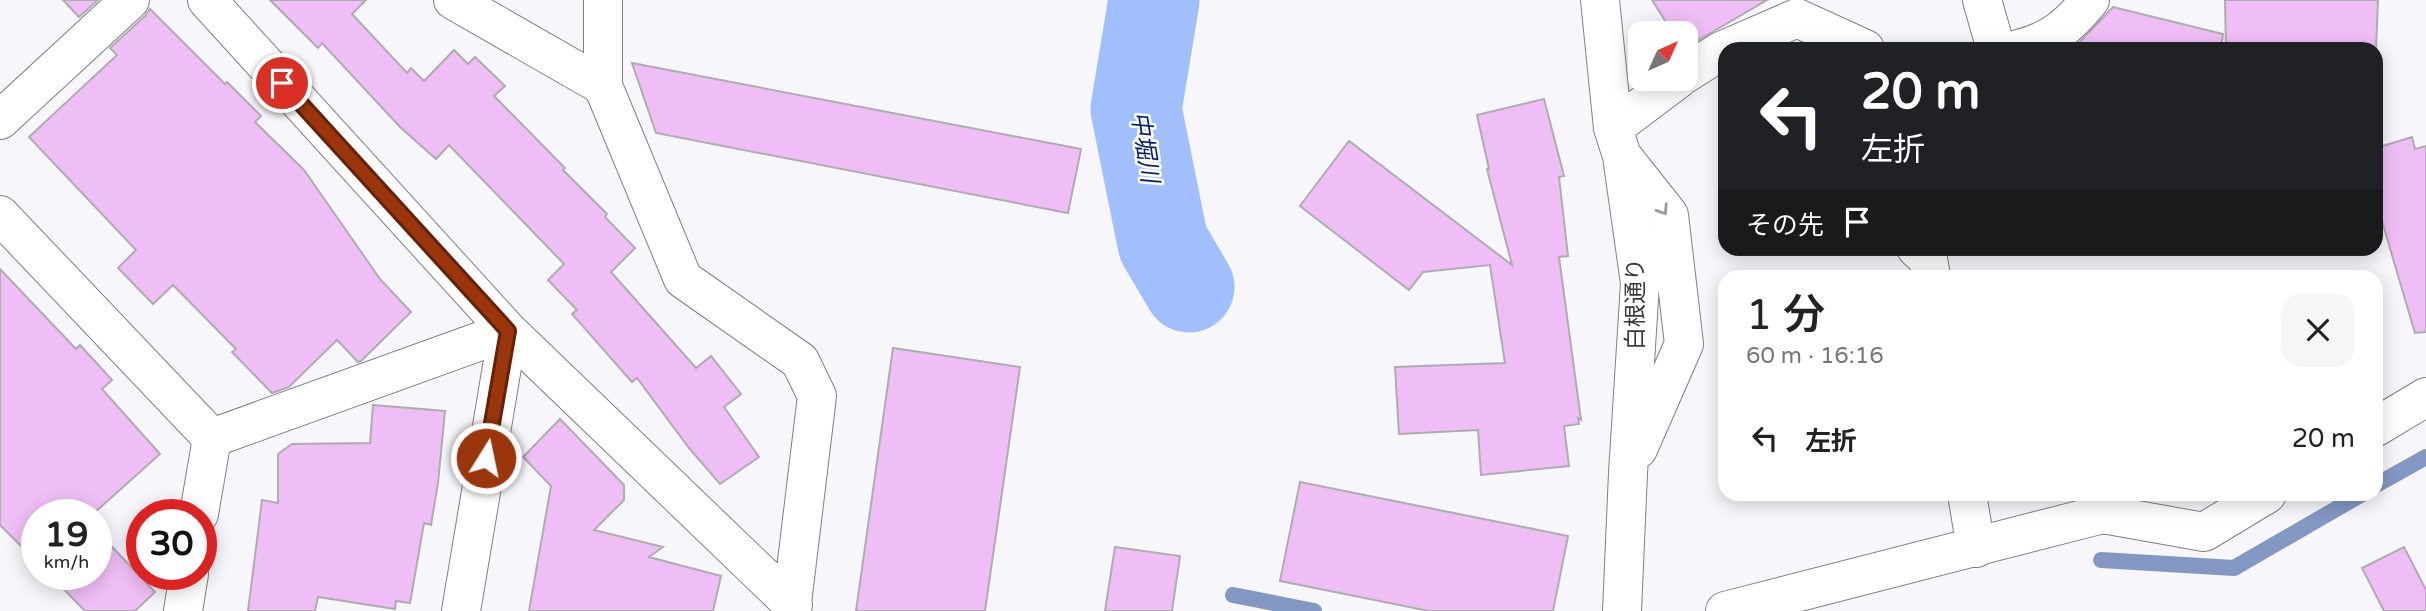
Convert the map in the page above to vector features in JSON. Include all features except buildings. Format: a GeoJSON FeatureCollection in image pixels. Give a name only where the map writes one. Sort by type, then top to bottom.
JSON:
{"type":"FeatureCollection","features":[{"type":"Feature","properties":{"kind":"street"},"geometry":{"type":"LineString","coordinates":[[0,120],[130,0]]}},
{"type":"Feature","properties":{"kind":"street"},"geometry":{"type":"LineString","coordinates":[[207,0],[508,331],[792,608]]}},
{"type":"Feature","properties":{"kind":"street"},"geometry":{"type":"LineString","coordinates":[[453,0],[603,86]]}},
{"type":"Feature","properties":{"kind":"street"},"geometry":{"type":"LineString","coordinates":[[603,0],[603,86],[683,279],[800,361],[817,396],[792,608]]}},
{"type":"Feature","properties":{"kind":"street","name":"白根通り"},"geometry":{"type":"LineString","coordinates":[[1600,0],[1617,142],[1640,284],[1622,611]]}},
{"type":"Feature","properties":{"kind":"street"},"geometry":{"type":"LineString","coordinates":[[1982,0],[1994,42]]}},
{"type":"Feature","properties":{"kind":"street"},"geometry":{"type":"LineString","coordinates":[[2041,42],[2070,24],[2090,0]]}},
{"type":"Feature","properties":{"kind":"street"},"geometry":{"type":"LineString","coordinates":[[1750,42],[1797,18],[1850,42]]}},
{"type":"Feature","properties":{"kind":"street"},"geometry":{"type":"LineString","coordinates":[[1698,66],[1718,53]]}},
{"type":"Feature","properties":{"kind":"street"},"geometry":{"type":"LineString","coordinates":[[1617,142],[1666,91]]}},
{"type":"Feature","properties":{"kind":"street"},"geometry":{"type":"LineString","coordinates":[[0,215],[212,438]]}},
{"type":"Feature","properties":{"kind":"street"},"geometry":{"type":"LineString","coordinates":[[212,438],[508,331]]}},
{"type":"Feature","properties":{"kind":"street"},"geometry":{"type":"LineString","coordinates":[[461,611],[508,331]]}},
{"type":"Feature","properties":{"kind":"street"},"geometry":{"type":"LineString","coordinates":[[2383,423],[2426,397]]}},
{"type":"Feature","properties":{"kind":"street"},"geometry":{"type":"LineString","coordinates":[[202,499],[212,438]]}},
{"type":"Feature","properties":{"kind":"street"},"geometry":{"type":"LineString","coordinates":[[1968,501],[1976,548]]}},
{"type":"Feature","properties":{"kind":"street"},"geometry":{"type":"LineString","coordinates":[[1725,611],[2103,514],[2204,532],[2255,501]]}},
{"type":"Feature","properties":{"kind":"street"},"geometry":{"type":"LineString","coordinates":[[183,611],[186,590]]}},
{"type":"Feature","properties":{"kind":"waterway","name":"中堀川"},"geometry":{"type":"LineString","coordinates":[[1154,0],[1136,109],[1163,243],[1189,287]]}},
{"type":"Feature","properties":{"kind":"waterway"},"geometry":{"type":"LineString","coordinates":[[2383,481],[2426,457]]}},
{"type":"Feature","properties":{"kind":"waterway"},"geometry":{"type":"LineString","coordinates":[[2101,560],[2234,568],[2350,501]]}},
{"type":"Feature","properties":{"kind":"waterway"},"geometry":{"type":"LineString","coordinates":[[1233,595],[1314,611]]}},
{"type":"Feature","properties":{"kind":"route"},"geometry":{"type":"LineString","coordinates":[[282,83],[508,331],[486,458]]}}]}
